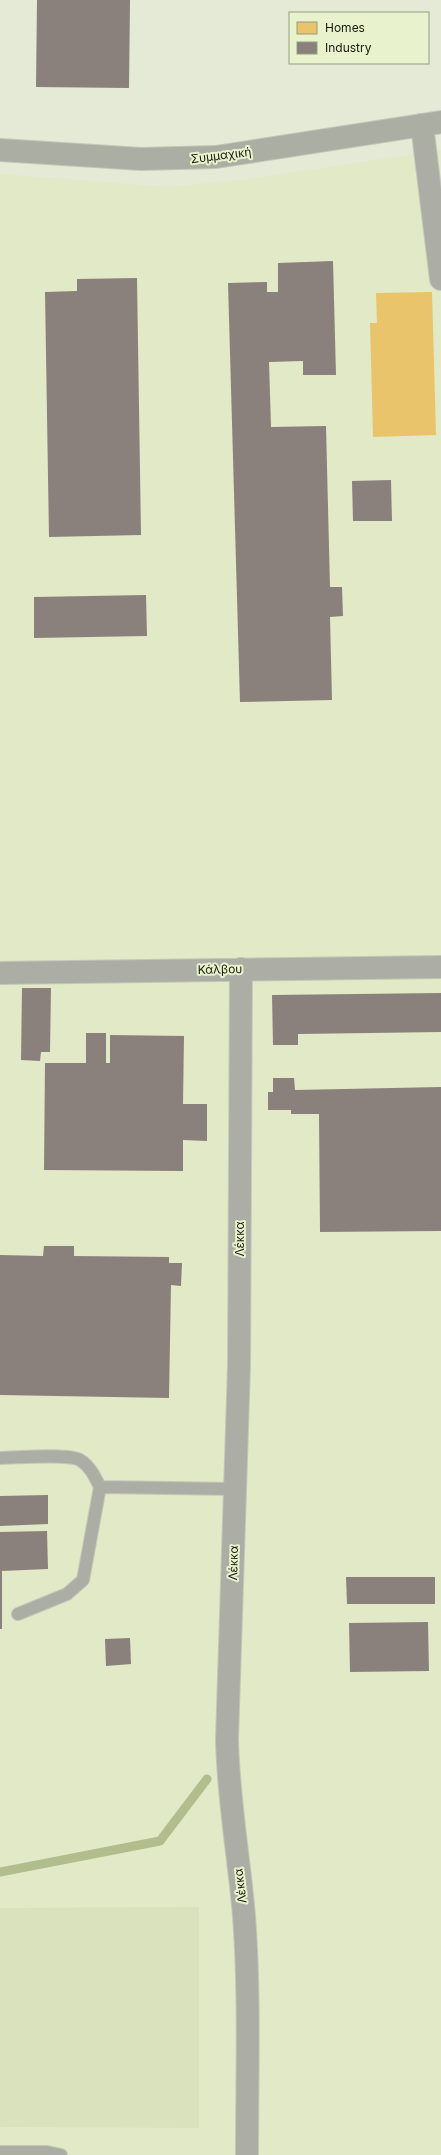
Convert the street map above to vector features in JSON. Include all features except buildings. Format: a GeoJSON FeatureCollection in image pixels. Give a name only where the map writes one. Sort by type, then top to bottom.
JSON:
{"type":"FeatureCollection","features":[{"type":"Feature","properties":{"kind":"street","name":"Συμμαχική"},"geometry":{"type":"LineString","coordinates":[[0,150],[141,159],[185,159],[224,156],[431,123]]}},
{"type":"Feature","properties":{"kind":"street"},"geometry":{"type":"LineString","coordinates":[[431,123],[441,279]]}},
{"type":"Feature","properties":{"kind":"street","name":"Κάλβου"},"geometry":{"type":"LineString","coordinates":[[0,973],[241,969],[441,968]]}},
{"type":"Feature","properties":{"kind":"street","name":"Λέκκα"},"geometry":{"type":"LineString","coordinates":[[241,969],[239,1366],[228,1774],[244,1917],[247,2008],[247,2155]]}},
{"type":"Feature","properties":{"kind":"lane"},"geometry":{"type":"LineString","coordinates":[[0,1458],[67,1457],[79,1460],[90,1470],[100,1487],[83,1580],[67,1594],[18,1614]]}},
{"type":"Feature","properties":{"kind":"lane"},"geometry":{"type":"LineString","coordinates":[[100,1487],[236,1488]]}},
{"type":"Feature","properties":{"kind":"lane"},"geometry":{"type":"LineString","coordinates":[[0,2152],[46,2152],[61,2155]]}},
{"type":"Feature","properties":{"kind":"shaded area"},"geometry":{"type":"Polygon","coordinates":[[[441,150],[441,2155],[0,2155],[0,174],[169,187],[251,179],[441,150]]]}},
{"type":"Feature","properties":{"kind":"shaded area"},"geometry":{"type":"Polygon","coordinates":[[[199,1907],[199,2128],[0,2127],[0,1908],[199,1907]]]}},
{"type":"Feature","properties":{"kind":"waterway"},"geometry":{"type":"LineString","coordinates":[[0,1872],[160,1841],[207,1779]]}}]}
